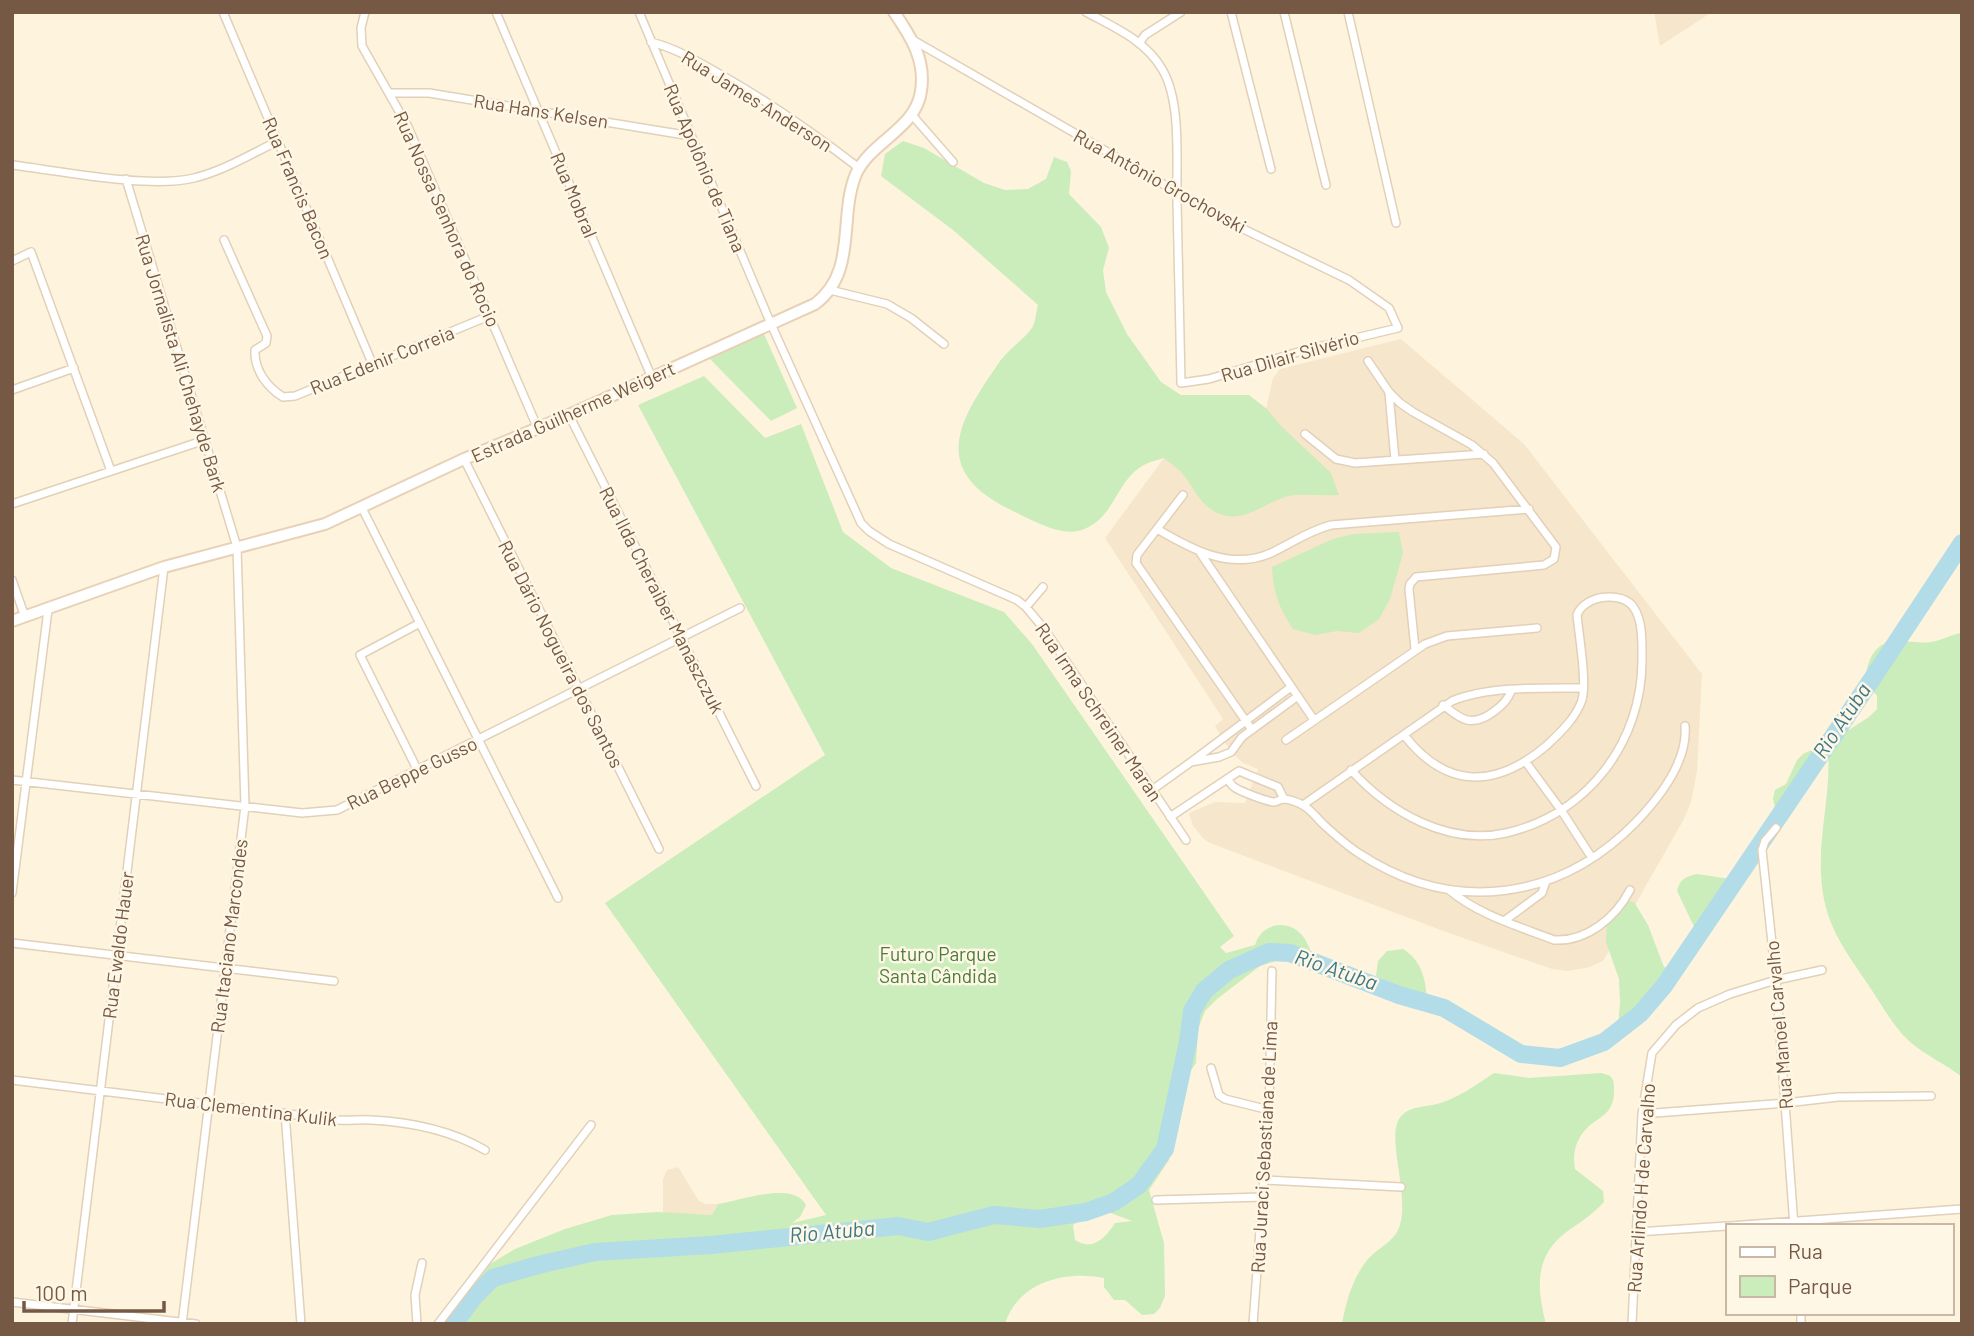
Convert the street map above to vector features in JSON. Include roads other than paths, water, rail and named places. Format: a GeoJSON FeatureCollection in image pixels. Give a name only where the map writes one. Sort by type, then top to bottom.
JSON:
{"type":"FeatureCollection","features":[{"type":"Feature","properties":{"kind":"street","name":"Rua Francis Bacon"},"geometry":{"type":"LineString","coordinates":[[223,12],[372,363]]}},
{"type":"Feature","properties":{"kind":"street","name":"Rua Nossa Senhora do Rocio"},"geometry":{"type":"LineString","coordinates":[[365,12],[361,28],[362,46],[408,127],[538,429]]}},
{"type":"Feature","properties":{"kind":"street","name":"Rua Mobral"},"geometry":{"type":"LineString","coordinates":[[496,12],[652,377]]}},
{"type":"Feature","properties":{"kind":"street","name":"Rua Apolônio de Tiana"},"geometry":{"type":"LineString","coordinates":[[639,12],[771,324]]}},
{"type":"Feature","properties":{"kind":"street"},"geometry":{"type":"LineString","coordinates":[[894,12],[918,52],[922,77],[920,99],[912,115],[874,150],[859,168],[851,194],[844,253],[830,290],[887,304],[911,318],[944,344]]}},
{"type":"Feature","properties":{"kind":"street"},"geometry":{"type":"LineString","coordinates":[[1086,12],[1140,42],[1164,71],[1172,94],[1176,191]]}},
{"type":"Feature","properties":{"kind":"street"},"geometry":{"type":"LineString","coordinates":[[1140,42],[1145,35],[1181,12]]}},
{"type":"Feature","properties":{"kind":"street"},"geometry":{"type":"LineString","coordinates":[[1231,12],[1271,169]]}},
{"type":"Feature","properties":{"kind":"street"},"geometry":{"type":"LineString","coordinates":[[1284,12],[1326,184]]}},
{"type":"Feature","properties":{"kind":"street"},"geometry":{"type":"LineString","coordinates":[[1348,12],[1396,223]]}},
{"type":"Feature","properties":{"kind":"street","name":"Rua Antônio Grochovski"},"geometry":{"type":"LineString","coordinates":[[913,40],[1229,222],[1330,270],[1389,308],[1398,328]]}},
{"type":"Feature","properties":{"kind":"street","name":"Rua James Anderson"},"geometry":{"type":"LineString","coordinates":[[651,42],[678,50],[734,82],[800,124],[859,168]]}},
{"type":"Feature","properties":{"kind":"street","name":"Rua Hans Kelsen"},"geometry":{"type":"LineString","coordinates":[[391,93],[429,93],[691,136]]}},
{"type":"Feature","properties":{"kind":"street"},"geometry":{"type":"LineString","coordinates":[[912,115],[953,162]]}},
{"type":"Feature","properties":{"kind":"street"},"geometry":{"type":"LineString","coordinates":[[12,165],[126,179],[192,179],[278,141]]}},
{"type":"Feature","properties":{"kind":"street","name":"Rua Jornalista Ali Chehayde Bark"},"geometry":{"type":"LineString","coordinates":[[126,179],[237,547]]}},
{"type":"Feature","properties":{"kind":"street","name":"Rua Dilair Silvério"},"geometry":{"type":"LineString","coordinates":[[1176,191],[1181,383],[1209,379],[1304,349],[1398,328]]}},
{"type":"Feature","properties":{"kind":"street","name":"Rua Edenir Correia"},"geometry":{"type":"LineString","coordinates":[[223,240],[267,336],[266,343],[255,351],[264,381],[275,393],[288,398],[489,316]]}},
{"type":"Feature","properties":{"kind":"street"},"geometry":{"type":"LineString","coordinates":[[12,261],[31,252],[111,471]]}},
{"type":"Feature","properties":{"kind":"street","name":"Estrada Guilherme Weigert"},"geometry":{"type":"LineString","coordinates":[[12,621],[164,567],[306,531],[816,304],[830,290]]}},
{"type":"Feature","properties":{"kind":"street","name":"Rua Irma Schreiner Maran"},"geometry":{"type":"LineString","coordinates":[[771,324],[856,513],[869,531],[889,544],[996,590],[1026,607],[1045,630],[1186,840]]}},
{"type":"Feature","properties":{"kind":"street"},"geometry":{"type":"LineString","coordinates":[[1368,361],[1389,392],[1413,412],[1464,440],[1501,472],[1554,543],[1556,551],[1554,559],[1537,566],[1416,577],[1409,589],[1415,649]]}},
{"type":"Feature","properties":{"kind":"street"},"geometry":{"type":"LineString","coordinates":[[12,390],[74,368]]}},
{"type":"Feature","properties":{"kind":"street"},"geometry":{"type":"LineString","coordinates":[[1389,392],[1395,460]]}},
{"type":"Feature","properties":{"kind":"street","name":"Rua Ilda Cheraiber Manaszczuk"},"geometry":{"type":"LineString","coordinates":[[569,415],[756,786]]}},
{"type":"Feature","properties":{"kind":"street"},"geometry":{"type":"LineString","coordinates":[[1305,434],[1329,454],[1345,461],[1483,454]]}},
{"type":"Feature","properties":{"kind":"street"},"geometry":{"type":"LineString","coordinates":[[12,504],[205,440]]}},
{"type":"Feature","properties":{"kind":"street","name":"Rua Dário Nogueira dos Santos"},"geometry":{"type":"LineString","coordinates":[[464,459],[659,849]]}},
{"type":"Feature","properties":{"kind":"street"},"geometry":{"type":"LineString","coordinates":[[1182,495],[1135,559],[1138,568],[1252,730]]}},
{"type":"Feature","properties":{"kind":"street"},"geometry":{"type":"LineString","coordinates":[[362,508],[558,898]]}},
{"type":"Feature","properties":{"kind":"street"},"geometry":{"type":"LineString","coordinates":[[1157,529],[1201,553],[1227,559],[1256,557],[1274,551],[1307,532],[1331,525],[1529,509]]}},
{"type":"Feature","properties":{"kind":"street","name":"Rua Itaciano Marcondes"},"geometry":{"type":"LineString","coordinates":[[182,1323],[245,806],[237,547]]}},
{"type":"Feature","properties":{"kind":"street"},"geometry":{"type":"LineString","coordinates":[[1201,553],[1314,720]]}},
{"type":"Feature","properties":{"kind":"street","name":"Rua Ewaldo Hauer"},"geometry":{"type":"LineString","coordinates":[[72,1324],[164,567]]}},
{"type":"Feature","properties":{"kind":"street"},"geometry":{"type":"LineString","coordinates":[[12,580],[25,617]]}},
{"type":"Feature","properties":{"kind":"street"},"geometry":{"type":"LineString","coordinates":[[1026,607],[1043,587]]}},
{"type":"Feature","properties":{"kind":"street"},"geometry":{"type":"LineString","coordinates":[[1351,770],[1370,790],[1403,814],[1458,833],[1503,833],[1533,824],[1561,810],[1586,791],[1607,769],[1635,714],[1642,676],[1640,627],[1633,606],[1621,597],[1588,600],[1578,611],[1583,688],[1577,711],[1545,747],[1525,761],[1497,774],[1479,777],[1460,775],[1433,765],[1417,752],[1404,735]]}},
{"type":"Feature","properties":{"kind":"street","name":"Rua Beppe Gusso"},"geometry":{"type":"LineString","coordinates":[[12,780],[303,813],[325,813],[350,805],[740,608]]}},
{"type":"Feature","properties":{"kind":"street"},"geometry":{"type":"LineString","coordinates":[[12,893],[48,610]]}},
{"type":"Feature","properties":{"kind":"street"},"geometry":{"type":"LineString","coordinates":[[418,771],[360,656],[419,623]]}},
{"type":"Feature","properties":{"kind":"street"},"geometry":{"type":"LineString","coordinates":[[1286,740],[1415,649],[1447,636],[1537,628]]}},
{"type":"Feature","properties":{"kind":"street"},"geometry":{"type":"LineString","coordinates":[[1152,790],[1291,687]]}},
{"type":"Feature","properties":{"kind":"street"},"geometry":{"type":"LineString","coordinates":[[1303,805],[1443,705],[1468,695],[1583,688]]}},
{"type":"Feature","properties":{"kind":"street"},"geometry":{"type":"LineString","coordinates":[[1443,705],[1463,719],[1478,720],[1506,702],[1511,691]]}},
{"type":"Feature","properties":{"kind":"street"},"geometry":{"type":"LineString","coordinates":[[1191,762],[1231,752],[1242,737],[1298,696]]}},
{"type":"Feature","properties":{"kind":"street"},"geometry":{"type":"LineString","coordinates":[[1227,779],[1233,787],[1272,802],[1284,799],[1303,805],[1346,844],[1376,864],[1411,880],[1449,890],[1490,893],[1546,881],[1592,858],[1624,834],[1664,787],[1682,750],[1686,738],[1685,726]]}},
{"type":"Feature","properties":{"kind":"street"},"geometry":{"type":"LineString","coordinates":[[1217,741],[1219,750],[1225,755]]}},
{"type":"Feature","properties":{"kind":"street"},"geometry":{"type":"LineString","coordinates":[[1525,761],[1592,858]]}},
{"type":"Feature","properties":{"kind":"street"},"geometry":{"type":"LineString","coordinates":[[1170,817],[1239,771],[1278,787],[1284,799]]}},
{"type":"Feature","properties":{"kind":"street","name":"Rua Manoel Carvalho"},"geometry":{"type":"LineString","coordinates":[[1776,828],[1765,841],[1762,850],[1776,979],[1794,1224]]}},
{"type":"Feature","properties":{"kind":"street"},"geometry":{"type":"LineString","coordinates":[[1504,921],[1542,893],[1546,881]]}},
{"type":"Feature","properties":{"kind":"street"},"geometry":{"type":"LineString","coordinates":[[1449,890],[1473,907],[1554,940],[1577,939],[1620,908],[1630,890]]}},
{"type":"Feature","properties":{"kind":"street"},"geometry":{"type":"LineString","coordinates":[[12,943],[334,981]]}},
{"type":"Feature","properties":{"kind":"street"},"geometry":{"type":"LineString","coordinates":[[1776,979],[1822,970]]}},
{"type":"Feature","properties":{"kind":"street","name":"Rua Juraci Sebastiana de Lima"},"geometry":{"type":"LineString","coordinates":[[1253,1324],[1269,1110],[1272,971]]}},
{"type":"Feature","properties":{"kind":"street","name":"Rua Arlindo H de Carvalho"},"geometry":{"type":"LineString","coordinates":[[1632,1324],[1642,1114],[1652,1053],[1676,1025],[1698,1008],[1776,979]]}},
{"type":"Feature","properties":{"kind":"street"},"geometry":{"type":"LineString","coordinates":[[1211,1068],[1219,1095],[1224,1099],[1269,1110]]}},
{"type":"Feature","properties":{"kind":"street","name":"Rua Clementina Kulik"},"geometry":{"type":"LineString","coordinates":[[12,1080],[285,1114],[412,1126],[465,1139],[485,1150]]}},
{"type":"Feature","properties":{"kind":"street"},"geometry":{"type":"LineString","coordinates":[[1642,1114],[1838,1097],[1931,1096]]}},
{"type":"Feature","properties":{"kind":"street"},"geometry":{"type":"LineString","coordinates":[[285,1114],[302,1324]]}},
{"type":"Feature","properties":{"kind":"street"},"geometry":{"type":"LineString","coordinates":[[438,1324],[591,1125]]}},
{"type":"Feature","properties":{"kind":"street"},"geometry":{"type":"LineString","coordinates":[[1264,1180],[1401,1187]]}},
{"type":"Feature","properties":{"kind":"street"},"geometry":{"type":"LineString","coordinates":[[1156,1200],[1263,1197]]}},
{"type":"Feature","properties":{"kind":"street"},"geometry":{"type":"LineString","coordinates":[[1794,1224],[1962,1209]]}},
{"type":"Feature","properties":{"kind":"street"},"geometry":{"type":"LineString","coordinates":[[1637,1232],[1726,1226]]}},
{"type":"Feature","properties":{"kind":"street"},"geometry":{"type":"LineString","coordinates":[[417,1324],[415,1295],[422,1264]]}},
{"type":"Feature","properties":{"kind":"street"},"geometry":{"type":"LineString","coordinates":[[12,1302],[196,1324]]}},
{"type":"Feature","properties":{"kind":"waterway","name":"Rio Atuba"},"geometry":{"type":"LineString","coordinates":[[454,1324],[474,1297],[493,1278],[595,1252],[711,1245],[898,1226],[928,1232],[994,1215],[1040,1219],[1086,1212],[1114,1202],[1139,1185],[1165,1149],[1192,1011],[1204,991],[1229,970],[1269,952],[1290,953],[1399,995],[1444,1008],[1521,1054],[1560,1058],[1604,1042],[1640,1014],[1664,986],[1962,543]]}},
{"type":"Feature","properties":{"kind":"park label","name":"Futuro Parque Santa Cândida"},"geometry":{"type":"Point","coordinates":[938,965]}}]}
